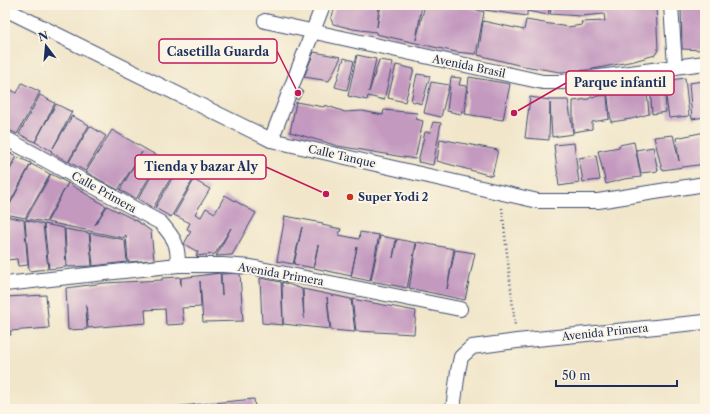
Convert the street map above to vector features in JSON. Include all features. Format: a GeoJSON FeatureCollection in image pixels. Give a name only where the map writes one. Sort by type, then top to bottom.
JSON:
{"type":"FeatureCollection","features":[{"type":"Feature","properties":{"kind":"street"},"geometry":{"type":"LineString","coordinates":[[271,140],[323,5]]}},
{"type":"Feature","properties":{"kind":"street"},"geometry":{"type":"LineString","coordinates":[[671,5],[675,67]]}},
{"type":"Feature","properties":{"kind":"street","name":"Calle Tanque"},"geometry":{"type":"LineString","coordinates":[[5,9],[271,140],[538,201],[598,201],[705,184]]}},
{"type":"Feature","properties":{"kind":"street","name":"Avenida Brasil"},"geometry":{"type":"LineString","coordinates":[[265,21],[543,82],[562,82],[705,63]]}},
{"type":"Feature","properties":{"kind":"street","name":"Calle Primera"},"geometry":{"type":"LineString","coordinates":[[5,138],[161,223],[173,237],[178,253],[178,265]]}},
{"type":"Feature","properties":{"kind":"street","name":"Avenida Primera"},"geometry":{"type":"LineString","coordinates":[[5,284],[178,265],[223,265],[251,267],[460,309]]}},
{"type":"Feature","properties":{"kind":"street","name":"Avenida Primera"},"geometry":{"type":"LineString","coordinates":[[453,409],[461,357],[472,347],[705,322]]}},
{"type":"Feature","properties":{"kind":"path"},"geometry":{"type":"LineString","coordinates":[[501,192],[517,341]]}},
{"type":"Feature","properties":{"kind":"building"},"geometry":{"type":"Polygon","coordinates":[[[336,5],[379,5],[377,27],[381,5],[422,5],[416,40],[425,5],[465,5],[484,12],[476,54],[456,52],[376,34],[376,32],[353,29],[333,24],[331,19],[336,5]]]}},
{"type":"Feature","properties":{"kind":"building"},"geometry":{"type":"Polygon","coordinates":[[[473,5],[550,5],[548,15],[527,11],[527,16],[484,10],[473,5]]]}},
{"type":"Feature","properties":{"kind":"building"},"geometry":{"type":"Polygon","coordinates":[[[552,5],[632,5],[627,7],[656,5],[658,50],[655,55],[634,61],[588,70],[560,72],[518,65],[478,55],[483,21],[524,30],[526,20],[568,27],[582,25],[581,22],[605,21],[604,14],[581,16],[550,14],[552,5]]]}},
{"type":"Feature","properties":{"kind":"building"},"geometry":{"type":"Polygon","coordinates":[[[681,5],[705,5],[705,50],[682,49],[681,5]]]}},
{"type":"Feature","properties":{"kind":"building"},"geometry":{"type":"Polygon","coordinates":[[[314,52],[341,57],[329,81],[304,77],[314,52]]]}},
{"type":"Feature","properties":{"kind":"building"},"geometry":{"type":"Polygon","coordinates":[[[357,55],[376,59],[369,92],[379,60],[393,62],[384,100],[368,96],[367,100],[348,96],[357,55]]]}},
{"type":"Feature","properties":{"kind":"building"},"geometry":{"type":"Polygon","coordinates":[[[344,58],[354,61],[347,90],[335,87],[344,58]]]}},
{"type":"Feature","properties":{"kind":"building"},"geometry":{"type":"Polygon","coordinates":[[[396,65],[414,69],[405,102],[388,98],[396,65]]]}},
{"type":"Feature","properties":{"kind":"building"},"geometry":{"type":"Polygon","coordinates":[[[417,74],[430,76],[422,104],[411,101],[417,74]]]}},
{"type":"Feature","properties":{"kind":"building"},"geometry":{"type":"Polygon","coordinates":[[[451,77],[461,78],[459,85],[467,86],[461,114],[447,111],[451,77]]]}},
{"type":"Feature","properties":{"kind":"building"},"geometry":{"type":"Polygon","coordinates":[[[469,77],[510,84],[503,120],[465,114],[469,77]]]}},
{"type":"Feature","properties":{"kind":"building"},"geometry":{"type":"Polygon","coordinates":[[[685,78],[689,116],[669,118],[665,90],[666,112],[652,114],[650,83],[685,78]]]}},
{"type":"Feature","properties":{"kind":"building"},"geometry":{"type":"Polygon","coordinates":[[[646,81],[649,114],[611,122],[607,91],[626,89],[625,83],[646,81]]]}},
{"type":"Feature","properties":{"kind":"building"},"geometry":{"type":"Polygon","coordinates":[[[703,81],[705,95],[705,117],[692,119],[689,83],[703,81]]]}},
{"type":"Feature","properties":{"kind":"building"},"geometry":{"type":"Polygon","coordinates":[[[431,82],[449,85],[441,117],[424,113],[431,82]]]}},
{"type":"Feature","properties":{"kind":"building"},"geometry":{"type":"Polygon","coordinates":[[[22,83],[40,92],[17,134],[5,128],[5,87],[17,93],[22,83]]]}},
{"type":"Feature","properties":{"kind":"building"},"geometry":{"type":"Polygon","coordinates":[[[296,86],[303,91],[298,100],[292,96],[296,86]]]}},
{"type":"Feature","properties":{"kind":"building"},"geometry":{"type":"Polygon","coordinates":[[[40,95],[55,103],[35,142],[19,134],[40,95]]]}},
{"type":"Feature","properties":{"kind":"building"},"geometry":{"type":"Polygon","coordinates":[[[607,95],[609,119],[592,122],[592,129],[573,132],[573,101],[607,95]]]}},
{"type":"Feature","properties":{"kind":"building"},"geometry":{"type":"Polygon","coordinates":[[[530,97],[550,100],[568,100],[573,134],[552,137],[550,103],[549,140],[525,138],[530,97]]]}},
{"type":"Feature","properties":{"kind":"building"},"geometry":{"type":"Polygon","coordinates":[[[296,102],[324,107],[325,105],[345,112],[362,111],[383,115],[384,110],[417,113],[416,119],[423,121],[415,159],[338,146],[290,132],[296,102]]]}},
{"type":"Feature","properties":{"kind":"building"},"geometry":{"type":"Polygon","coordinates":[[[56,104],[72,112],[53,148],[72,116],[89,125],[68,162],[35,142],[56,104]]]}},
{"type":"Feature","properties":{"kind":"building"},"geometry":{"type":"Polygon","coordinates":[[[433,122],[441,123],[433,165],[418,162],[425,132],[430,132],[433,122]]]}},
{"type":"Feature","properties":{"kind":"building"},"geometry":{"type":"Polygon","coordinates":[[[90,126],[106,136],[85,171],[69,162],[90,126]]]}},
{"type":"Feature","properties":{"kind":"building"},"geometry":{"type":"Polygon","coordinates":[[[112,130],[161,158],[136,199],[120,190],[142,152],[118,190],[86,172],[112,130]]]}},
{"type":"Feature","properties":{"kind":"building"},"geometry":{"type":"Polygon","coordinates":[[[705,132],[705,164],[662,170],[654,137],[673,135],[679,161],[676,138],[705,132]]]}},
{"type":"Feature","properties":{"kind":"building"},"geometry":{"type":"Polygon","coordinates":[[[440,139],[498,150],[492,176],[437,161],[440,139]]]}},
{"type":"Feature","properties":{"kind":"building"},"geometry":{"type":"Polygon","coordinates":[[[634,142],[641,177],[624,179],[606,184],[598,151],[619,147],[619,145],[634,142]]]}},
{"type":"Feature","properties":{"kind":"building"},"geometry":{"type":"Polygon","coordinates":[[[574,143],[579,183],[559,186],[554,145],[574,143]]]}},
{"type":"Feature","properties":{"kind":"building"},"geometry":{"type":"Polygon","coordinates":[[[653,147],[658,171],[641,173],[636,150],[653,147]]]}},
{"type":"Feature","properties":{"kind":"building"},"geometry":{"type":"Polygon","coordinates":[[[5,150],[16,156],[5,177],[5,150]]]}},
{"type":"Feature","properties":{"kind":"building"},"geometry":{"type":"Polygon","coordinates":[[[596,155],[600,180],[583,182],[579,158],[596,155]]]}},
{"type":"Feature","properties":{"kind":"building"},"geometry":{"type":"Polygon","coordinates":[[[17,157],[31,163],[5,212],[5,179],[17,157]]]}},
{"type":"Feature","properties":{"kind":"building"},"geometry":{"type":"Polygon","coordinates":[[[161,160],[176,169],[153,208],[138,199],[161,160]]]}},
{"type":"Feature","properties":{"kind":"building"},"geometry":{"type":"Polygon","coordinates":[[[31,164],[50,174],[25,218],[5,214],[31,164]]]}},
{"type":"Feature","properties":{"kind":"building"},"geometry":{"type":"Polygon","coordinates":[[[178,168],[194,178],[171,217],[155,208],[178,168]]]}},
{"type":"Feature","properties":{"kind":"building"},"geometry":{"type":"Polygon","coordinates":[[[51,174],[68,183],[46,222],[26,219],[51,174]]]}},
{"type":"Feature","properties":{"kind":"building"},"geometry":{"type":"Polygon","coordinates":[[[194,180],[210,189],[195,214],[201,217],[206,208],[215,213],[225,195],[256,213],[232,255],[216,256],[231,228],[215,254],[196,256],[198,252],[184,244],[191,231],[187,229],[190,223],[174,215],[194,180]]]}},
{"type":"Feature","properties":{"kind":"building"},"geometry":{"type":"Polygon","coordinates":[[[68,183],[106,206],[95,225],[107,206],[137,221],[151,231],[154,260],[128,262],[126,235],[123,238],[47,222],[68,183]]]}},
{"type":"Feature","properties":{"kind":"building"},"geometry":{"type":"Polygon","coordinates":[[[5,216],[24,220],[28,265],[18,266],[17,259],[6,260],[5,216]]]}},
{"type":"Feature","properties":{"kind":"building"},"geometry":{"type":"Polygon","coordinates":[[[285,216],[323,223],[322,225],[341,229],[339,235],[359,239],[360,232],[379,235],[370,281],[351,277],[357,247],[351,276],[314,268],[318,245],[313,268],[294,264],[302,227],[293,264],[277,261],[285,216]]]}},
{"type":"Feature","properties":{"kind":"building"},"geometry":{"type":"Polygon","coordinates":[[[25,220],[43,224],[48,269],[29,271],[25,220]]]}},
{"type":"Feature","properties":{"kind":"building"},"geometry":{"type":"Polygon","coordinates":[[[44,224],[64,228],[66,267],[49,269],[44,224]]]}},
{"type":"Feature","properties":{"kind":"building"},"geometry":{"type":"Polygon","coordinates":[[[65,229],[89,233],[92,266],[67,267],[65,229]]]}},
{"type":"Feature","properties":{"kind":"building"},"geometry":{"type":"Polygon","coordinates":[[[90,233],[125,240],[127,262],[93,266],[90,233]]]}},
{"type":"Feature","properties":{"kind":"building"},"geometry":{"type":"Polygon","coordinates":[[[380,236],[396,239],[393,258],[397,239],[416,243],[407,288],[371,281],[380,236]]]}},
{"type":"Feature","properties":{"kind":"building"},"geometry":{"type":"Polygon","coordinates":[[[417,242],[454,249],[447,289],[455,250],[475,253],[465,300],[409,288],[417,242]]]}},
{"type":"Feature","properties":{"kind":"building"},"geometry":{"type":"Polygon","coordinates":[[[220,273],[222,295],[221,274],[240,273],[243,321],[203,322],[200,281],[201,307],[182,308],[184,324],[166,325],[165,309],[145,310],[146,323],[88,328],[86,305],[87,329],[68,330],[66,288],[104,283],[162,280],[162,278],[180,277],[181,286],[181,278],[220,273]]]}},
{"type":"Feature","properties":{"kind":"building"},"geometry":{"type":"Polygon","coordinates":[[[260,278],[281,282],[283,325],[262,323],[260,278]]]}},
{"type":"Feature","properties":{"kind":"building"},"geometry":{"type":"Polygon","coordinates":[[[282,282],[302,289],[304,319],[303,289],[351,299],[355,332],[331,330],[327,297],[330,329],[283,324],[282,282]]]}},
{"type":"Feature","properties":{"kind":"building"},"geometry":{"type":"Polygon","coordinates":[[[46,295],[49,328],[10,331],[11,335],[5,335],[5,297],[46,295]]]}},
{"type":"Feature","properties":{"kind":"building"},"geometry":{"type":"Polygon","coordinates":[[[352,299],[416,311],[414,334],[356,331],[352,299]]]}},
{"type":"Feature","properties":{"kind":"building"},"geometry":{"type":"Polygon","coordinates":[[[254,399],[255,409],[161,409],[161,408],[254,399]]]}},
{"type":"Feature","properties":{"kind":"place","name":"Casetilla Guarda"},"geometry":{"type":"Point","coordinates":[298,93]}},
{"type":"Feature","properties":{"kind":"place","name":"Parque infantil"},"geometry":{"type":"Point","coordinates":[514,113]}},
{"type":"Feature","properties":{"kind":"place","name":"Tienda y bazar Aly"},"geometry":{"type":"Point","coordinates":[326,194]}},
{"type":"Feature","properties":{"kind":"place","name":"Super Yodi 2"},"geometry":{"type":"Point","coordinates":[350,197]}}]}
